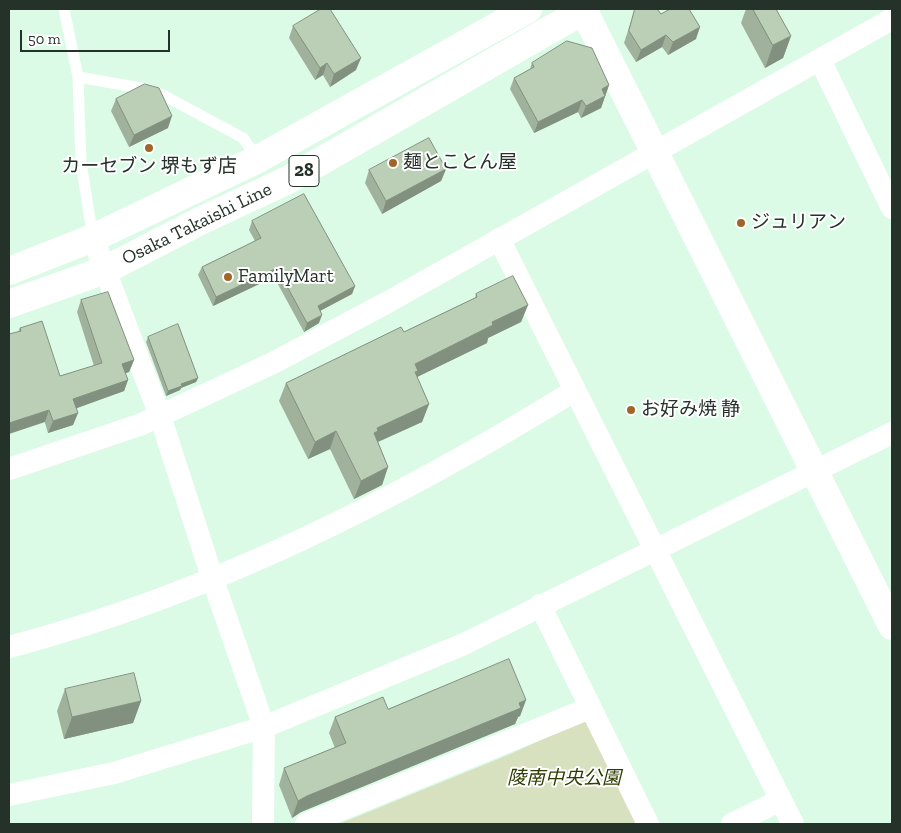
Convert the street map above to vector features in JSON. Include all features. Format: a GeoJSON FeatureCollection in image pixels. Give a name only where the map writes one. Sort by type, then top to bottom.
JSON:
{"type":"FeatureCollection","features":[{"type":"Feature","properties":{"kind":"main road","name":"Osaka Takaishi Line"},"geometry":{"type":"LineString","coordinates":[[9,271],[93,238],[258,159],[528,9]]}},
{"type":"Feature","properties":{"kind":"main road","name":"Osaka Takaishi Line"},"geometry":{"type":"LineString","coordinates":[[9,304],[105,270],[288,180],[585,9]]}},
{"type":"Feature","properties":{"kind":"main road"},"geometry":{"type":"LineString","coordinates":[[585,9],[892,626]]}},
{"type":"Feature","properties":{"kind":"street"},"geometry":{"type":"LineString","coordinates":[[9,469],[160,416],[272,363],[388,302],[892,19]]}},
{"type":"Feature","properties":{"kind":"street"},"geometry":{"type":"LineString","coordinates":[[820,60],[892,208]]}},
{"type":"Feature","properties":{"kind":"street"},"geometry":{"type":"LineString","coordinates":[[93,238],[160,416],[213,580],[264,727],[263,824]]}},
{"type":"Feature","properties":{"kind":"street"},"geometry":{"type":"LineString","coordinates":[[499,239],[793,824]]}},
{"type":"Feature","properties":{"kind":"street"},"geometry":{"type":"LineString","coordinates":[[9,647],[48,637],[213,580],[308,538],[395,495],[510,431],[574,391]]}},
{"type":"Feature","properties":{"kind":"street"},"geometry":{"type":"LineString","coordinates":[[9,795],[114,773],[264,727],[464,644],[892,433]]}},
{"type":"Feature","properties":{"kind":"street"},"geometry":{"type":"LineString","coordinates":[[540,605],[648,824]]}},
{"type":"Feature","properties":{"kind":"street"},"geometry":{"type":"LineString","coordinates":[[306,824],[590,708]]}},
{"type":"Feature","properties":{"kind":"street"},"geometry":{"type":"LineString","coordinates":[[732,824],[781,800]]}},
{"type":"Feature","properties":{"kind":"lane"},"geometry":{"type":"LineString","coordinates":[[64,9],[78,77],[81,163],[93,238]]}},
{"type":"Feature","properties":{"kind":"lane"},"geometry":{"type":"LineString","coordinates":[[78,77],[147,89],[165,96],[243,138],[258,159]]}},
{"type":"Feature","properties":{"kind":"green space","name":"陵南中央公園"},"geometry":{"type":"Polygon","coordinates":[[[585,720],[638,824],[339,824],[508,755],[585,720]]]}},
{"type":"Feature","properties":{"kind":"building"},"geometry":{"type":"Polygon","coordinates":[[[321,9],[330,9],[361,58],[334,74],[327,63],[320,68],[293,26],[321,9]]]}},
{"type":"Feature","properties":{"kind":"building"},"geometry":{"type":"Polygon","coordinates":[[[635,9],[657,9],[661,14],[670,9],[689,9],[700,27],[673,42],[666,35],[641,50],[629,31],[635,9]]]}},
{"type":"Feature","properties":{"kind":"building"},"geometry":{"type":"Polygon","coordinates":[[[753,9],[776,9],[791,36],[773,45],[753,9]]]}},
{"type":"Feature","properties":{"kind":"building"},"geometry":{"type":"Polygon","coordinates":[[[567,41],[592,48],[609,85],[602,89],[605,96],[586,106],[582,100],[538,122],[514,78],[534,67],[532,63],[567,41]]]}},
{"type":"Feature","properties":{"kind":"building"},"geometry":{"type":"Polygon","coordinates":[[[145,84],[159,88],[172,116],[134,135],[116,99],[145,84]]]}},
{"type":"Feature","properties":{"kind":"building"},"geometry":{"type":"Polygon","coordinates":[[[429,138],[446,169],[386,201],[369,170],[429,138]]]}},
{"type":"Feature","properties":{"kind":"building"},"geometry":{"type":"Polygon","coordinates":[[[304,194],[355,286],[318,306],[322,315],[307,323],[277,268],[216,297],[202,267],[261,238],[252,221],[304,194]]]}},
{"type":"Feature","properties":{"kind":"building"},"geometry":{"type":"Polygon","coordinates":[[[513,276],[528,305],[492,322],[493,325],[415,364],[418,371],[415,372],[429,404],[377,428],[378,431],[374,433],[388,467],[361,481],[336,431],[315,442],[286,383],[401,327],[404,332],[477,297],[476,294],[513,276]]]}},
{"type":"Feature","properties":{"kind":"building"},"geometry":{"type":"Polygon","coordinates":[[[108,292],[134,360],[122,364],[128,380],[73,399],[78,413],[53,421],[49,410],[9,423],[9,334],[21,331],[20,328],[42,321],[60,376],[102,363],[81,300],[108,292]]]}},
{"type":"Feature","properties":{"kind":"building"},"geometry":{"type":"Polygon","coordinates":[[[178,324],[198,378],[168,391],[148,337],[178,324]]]}},
{"type":"Feature","properties":{"kind":"building"},"geometry":{"type":"Polygon","coordinates":[[[509,659],[526,700],[519,703],[521,708],[298,801],[284,768],[346,743],[335,717],[383,697],[388,709],[509,659]]]}},
{"type":"Feature","properties":{"kind":"building"},"geometry":{"type":"Polygon","coordinates":[[[134,673],[141,701],[72,717],[65,689],[134,673]]]}},
{"type":"Feature","properties":{"kind":"place","name":"カーセブン 堺もず店"},"geometry":{"type":"Point","coordinates":[149,148]}},
{"type":"Feature","properties":{"kind":"place","name":"麺とことん屋"},"geometry":{"type":"Point","coordinates":[393,163]}},
{"type":"Feature","properties":{"kind":"place","name":"ジュリアン"},"geometry":{"type":"Point","coordinates":[741,223]}},
{"type":"Feature","properties":{"kind":"place","name":"FamilyMart"},"geometry":{"type":"Point","coordinates":[228,277]}},
{"type":"Feature","properties":{"kind":"place","name":"お好み焼 静"},"geometry":{"type":"Point","coordinates":[631,410]}}]}
